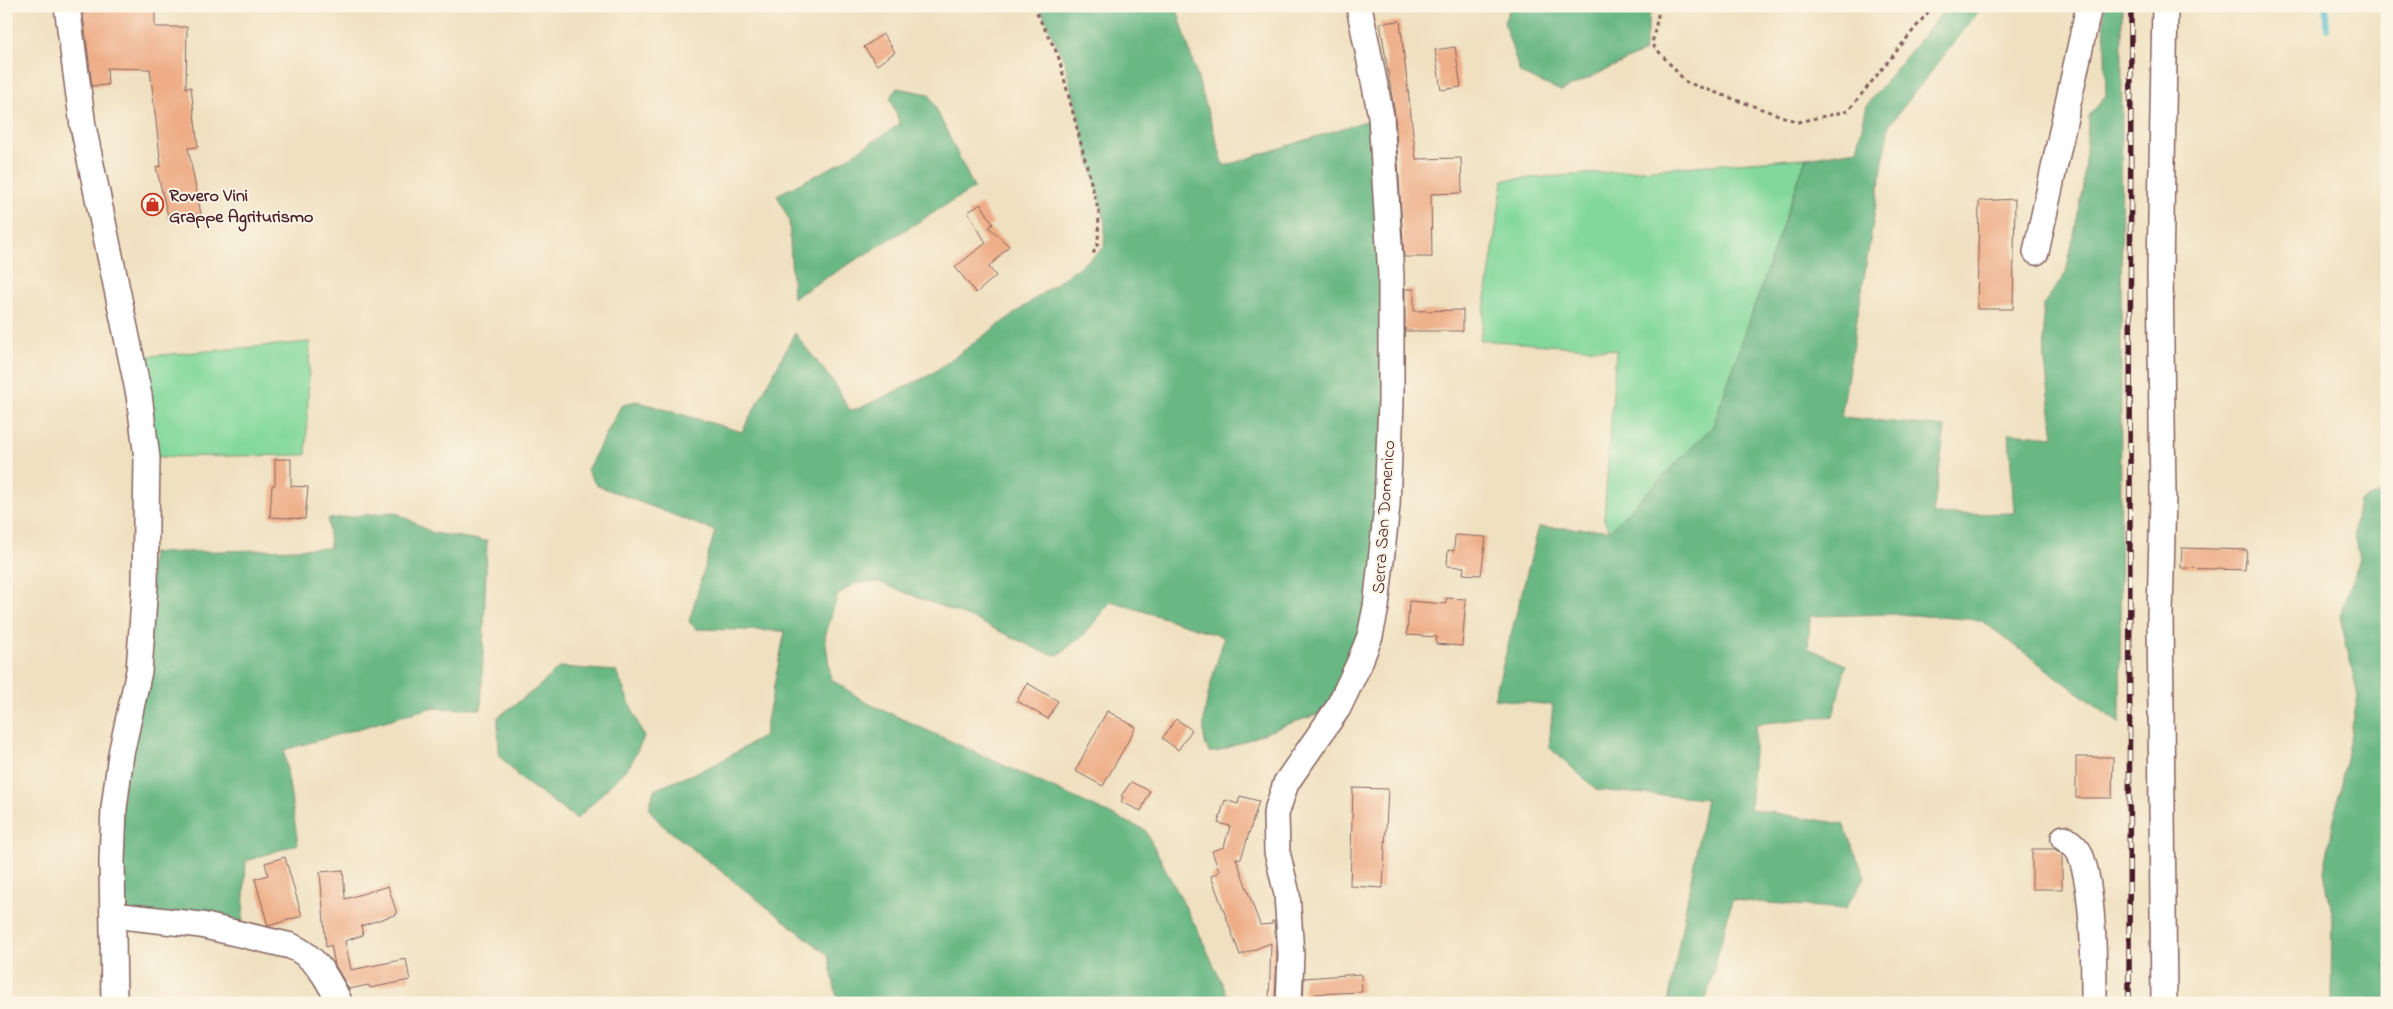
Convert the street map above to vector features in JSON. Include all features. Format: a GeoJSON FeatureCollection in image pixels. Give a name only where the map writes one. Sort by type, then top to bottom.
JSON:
{"type":"FeatureCollection","features":[{"type":"Feature","properties":{"kind":"street"},"geometry":{"type":"LineString","coordinates":[[67,6],[83,126],[139,395],[147,458],[144,604],[139,671],[121,754],[114,808],[112,861],[114,1003]]}},
{"type":"Feature","properties":{"kind":"street","name":"Serra San Domenico"},"geometry":{"type":"LineString","coordinates":[[1289,1003],[1291,954],[1287,894],[1278,852],[1276,814],[1286,783],[1338,708],[1370,636],[1376,607],[1387,506],[1391,402],[1390,267],[1380,116],[1359,6]]}},
{"type":"Feature","properties":{"kind":"street"},"geometry":{"type":"LineString","coordinates":[[2036,252],[2089,6]]}},
{"type":"Feature","properties":{"kind":"street"},"geometry":{"type":"LineString","coordinates":[[2164,1003],[2160,614],[2163,495],[2160,271],[2165,6]]}},
{"type":"Feature","properties":{"kind":"street"},"geometry":{"type":"LineString","coordinates":[[2064,838],[2079,853],[2085,879],[2094,973],[2094,1003]]}},
{"type":"Feature","properties":{"kind":"street"},"geometry":{"type":"LineString","coordinates":[[114,915],[201,925],[291,946],[304,952],[315,962],[325,974],[338,999]]}},
{"type":"Feature","properties":{"kind":"path"},"geometry":{"type":"LineString","coordinates":[[1033,6],[1058,55],[1099,213],[1098,243],[1093,254]]}},
{"type":"Feature","properties":{"kind":"path"},"geometry":{"type":"LineString","coordinates":[[1660,6],[1652,44],[1686,82],[1798,122],[1848,111],[1933,6]]}},
{"type":"Feature","properties":{"kind":"green space"},"geometry":{"type":"Polygon","coordinates":[[[1039,6],[1176,6],[1224,166],[1381,116],[1391,276],[1376,607],[1338,708],[1288,724],[1217,752],[1209,752],[1205,741],[1205,712],[1224,637],[1111,601],[1085,634],[1058,655],[1041,651],[974,619],[878,582],[855,583],[837,596],[825,637],[831,679],[865,702],[1145,830],[1198,931],[1231,1003],[838,1003],[828,955],[661,824],[649,809],[654,790],[714,765],[764,736],[785,631],[696,629],[689,622],[715,531],[596,485],[587,470],[621,406],[636,401],[742,432],[795,333],[834,383],[850,410],[860,408],[930,375],[1098,253],[1104,246],[1105,222],[1065,63],[1039,6]]]}},
{"type":"Feature","properties":{"kind":"green space"},"geometry":{"type":"Polygon","coordinates":[[[1511,6],[1651,6],[1644,52],[1561,91],[1520,73],[1504,22],[1511,6]]]}},
{"type":"Feature","properties":{"kind":"green space"},"geometry":{"type":"Polygon","coordinates":[[[1947,6],[1983,6],[1889,125],[1841,417],[1945,427],[1933,515],[2014,513],[2009,433],[2054,437],[2045,362],[2043,305],[2066,273],[2082,195],[2089,116],[2106,96],[2104,6],[2122,6],[2120,724],[1981,620],[1898,614],[1810,616],[1808,648],[1846,665],[1833,716],[1756,724],[1750,809],[1843,824],[1865,877],[1845,909],[1732,900],[1705,1003],[1668,1003],[1706,799],[1597,790],[1549,747],[1553,705],[1494,699],[1539,527],[1610,530],[1713,426],[1806,158],[1857,150],[1867,105],[1947,6]]]}},
{"type":"Feature","properties":{"kind":"green space"},"geometry":{"type":"Polygon","coordinates":[[[897,88],[929,94],[974,188],[793,298],[789,220],[777,195],[840,163],[900,124],[890,98],[897,88]]]}},
{"type":"Feature","properties":{"kind":"green space"},"geometry":{"type":"Polygon","coordinates":[[[1806,158],[1713,426],[1610,530],[1604,520],[1616,350],[1480,340],[1503,180],[1806,158]]]}},
{"type":"Feature","properties":{"kind":"green space"},"geometry":{"type":"Polygon","coordinates":[[[310,342],[306,455],[154,457],[139,357],[310,342]]]}},
{"type":"Feature","properties":{"kind":"green space"},"geometry":{"type":"Polygon","coordinates":[[[2387,492],[2387,1003],[2331,1003],[2332,913],[2324,872],[2358,696],[2340,616],[2360,558],[2354,531],[2359,501],[2387,492]]]}},
{"type":"Feature","properties":{"kind":"green space"},"geometry":{"type":"Polygon","coordinates":[[[395,512],[433,533],[487,541],[481,709],[430,708],[284,750],[298,844],[246,861],[242,930],[120,910],[122,802],[152,553],[330,548],[328,519],[395,512]]]}},
{"type":"Feature","properties":{"kind":"green space"},"geometry":{"type":"Polygon","coordinates":[[[560,667],[616,671],[644,737],[630,765],[577,819],[521,779],[499,755],[498,717],[537,688],[560,667]]]}},
{"type":"Feature","properties":{"kind":"building"},"geometry":{"type":"Polygon","coordinates":[[[82,6],[155,6],[155,27],[187,27],[186,88],[191,87],[198,147],[188,148],[201,214],[169,220],[156,167],[161,166],[150,69],[107,68],[108,85],[92,86],[82,6]]]}},
{"type":"Feature","properties":{"kind":"building"},"geometry":{"type":"Polygon","coordinates":[[[1400,21],[1416,159],[1461,158],[1462,193],[1431,194],[1432,257],[1404,257],[1395,115],[1380,23],[1400,21]]]}},
{"type":"Feature","properties":{"kind":"building"},"geometry":{"type":"Polygon","coordinates":[[[883,34],[895,52],[877,65],[864,47],[883,34]]]}},
{"type":"Feature","properties":{"kind":"building"},"geometry":{"type":"Polygon","coordinates":[[[1455,47],[1461,87],[1441,90],[1435,50],[1455,47]]]}},
{"type":"Feature","properties":{"kind":"building"},"geometry":{"type":"Polygon","coordinates":[[[2015,199],[2013,309],[1977,309],[1979,201],[2015,199]]]}},
{"type":"Feature","properties":{"kind":"building"},"geometry":{"type":"Polygon","coordinates":[[[981,204],[993,224],[989,227],[1009,246],[989,267],[996,276],[976,293],[955,267],[986,243],[968,212],[981,204]]]}},
{"type":"Feature","properties":{"kind":"building"},"geometry":{"type":"Polygon","coordinates":[[[1405,289],[1414,289],[1414,311],[1463,310],[1463,331],[1405,331],[1405,289]]]}},
{"type":"Feature","properties":{"kind":"building"},"geometry":{"type":"Polygon","coordinates":[[[275,459],[291,459],[291,486],[308,487],[305,519],[270,517],[272,485],[275,485],[275,459]]]}},
{"type":"Feature","properties":{"kind":"building"},"geometry":{"type":"Polygon","coordinates":[[[1455,535],[1486,537],[1481,575],[1463,574],[1464,567],[1447,566],[1448,550],[1454,551],[1455,535]]]}},
{"type":"Feature","properties":{"kind":"building"},"geometry":{"type":"Polygon","coordinates":[[[2182,548],[2247,550],[2245,570],[2181,568],[2182,548]]]}},
{"type":"Feature","properties":{"kind":"building"},"geometry":{"type":"Polygon","coordinates":[[[1446,598],[1466,599],[1462,646],[1436,644],[1437,637],[1407,635],[1409,601],[1446,604],[1446,598]]]}},
{"type":"Feature","properties":{"kind":"building"},"geometry":{"type":"Polygon","coordinates":[[[1027,683],[1058,701],[1048,719],[1017,701],[1027,683]]]}},
{"type":"Feature","properties":{"kind":"building"},"geometry":{"type":"Polygon","coordinates":[[[1107,711],[1136,727],[1103,786],[1075,771],[1107,711]]]}},
{"type":"Feature","properties":{"kind":"building"},"geometry":{"type":"Polygon","coordinates":[[[1176,719],[1192,730],[1178,750],[1162,738],[1176,719]]]}},
{"type":"Feature","properties":{"kind":"building"},"geometry":{"type":"Polygon","coordinates":[[[2076,757],[2113,757],[2112,798],[2076,798],[2076,757]]]}},
{"type":"Feature","properties":{"kind":"building"},"geometry":{"type":"Polygon","coordinates":[[[1131,782],[1150,791],[1141,811],[1121,802],[1123,797],[1121,796],[1131,782]]]}},
{"type":"Feature","properties":{"kind":"building"},"geometry":{"type":"Polygon","coordinates":[[[1353,788],[1388,789],[1383,888],[1350,886],[1353,788]]]}},
{"type":"Feature","properties":{"kind":"building"},"geometry":{"type":"Polygon","coordinates":[[[1240,796],[1259,801],[1241,859],[1236,858],[1260,925],[1272,924],[1272,921],[1274,921],[1277,954],[1275,1003],[1269,1003],[1271,943],[1240,955],[1211,876],[1219,872],[1212,851],[1224,847],[1230,826],[1218,823],[1225,800],[1238,804],[1240,796]]]}},
{"type":"Feature","properties":{"kind":"building"},"geometry":{"type":"Polygon","coordinates":[[[2032,849],[2055,849],[2062,854],[2062,889],[2032,889],[2032,849]]]}},
{"type":"Feature","properties":{"kind":"building"},"geometry":{"type":"Polygon","coordinates":[[[285,857],[302,916],[268,926],[255,879],[268,875],[265,863],[285,857]]]}},
{"type":"Feature","properties":{"kind":"building"},"geometry":{"type":"Polygon","coordinates":[[[343,870],[345,899],[388,886],[397,914],[361,926],[363,935],[345,941],[351,970],[406,959],[410,980],[370,988],[369,985],[349,989],[335,965],[331,945],[326,947],[320,872],[343,870]]]}},
{"type":"Feature","properties":{"kind":"building"},"geometry":{"type":"Polygon","coordinates":[[[1361,974],[1362,992],[1315,994],[1315,1003],[1303,1003],[1304,978],[1361,974]]]}},
{"type":"Feature","properties":{"kind":"waterway"},"geometry":{"type":"LineString","coordinates":[[2326,6],[2327,29]]}},
{"type":"Feature","properties":{"kind":"railway"},"geometry":{"type":"LineString","coordinates":[[2129,1003],[2131,6]]}},
{"type":"Feature","properties":{"kind":"place","name":"Rovero Vini Grappe Agriturismo"},"geometry":{"type":"Point","coordinates":[153,205]}}]}
